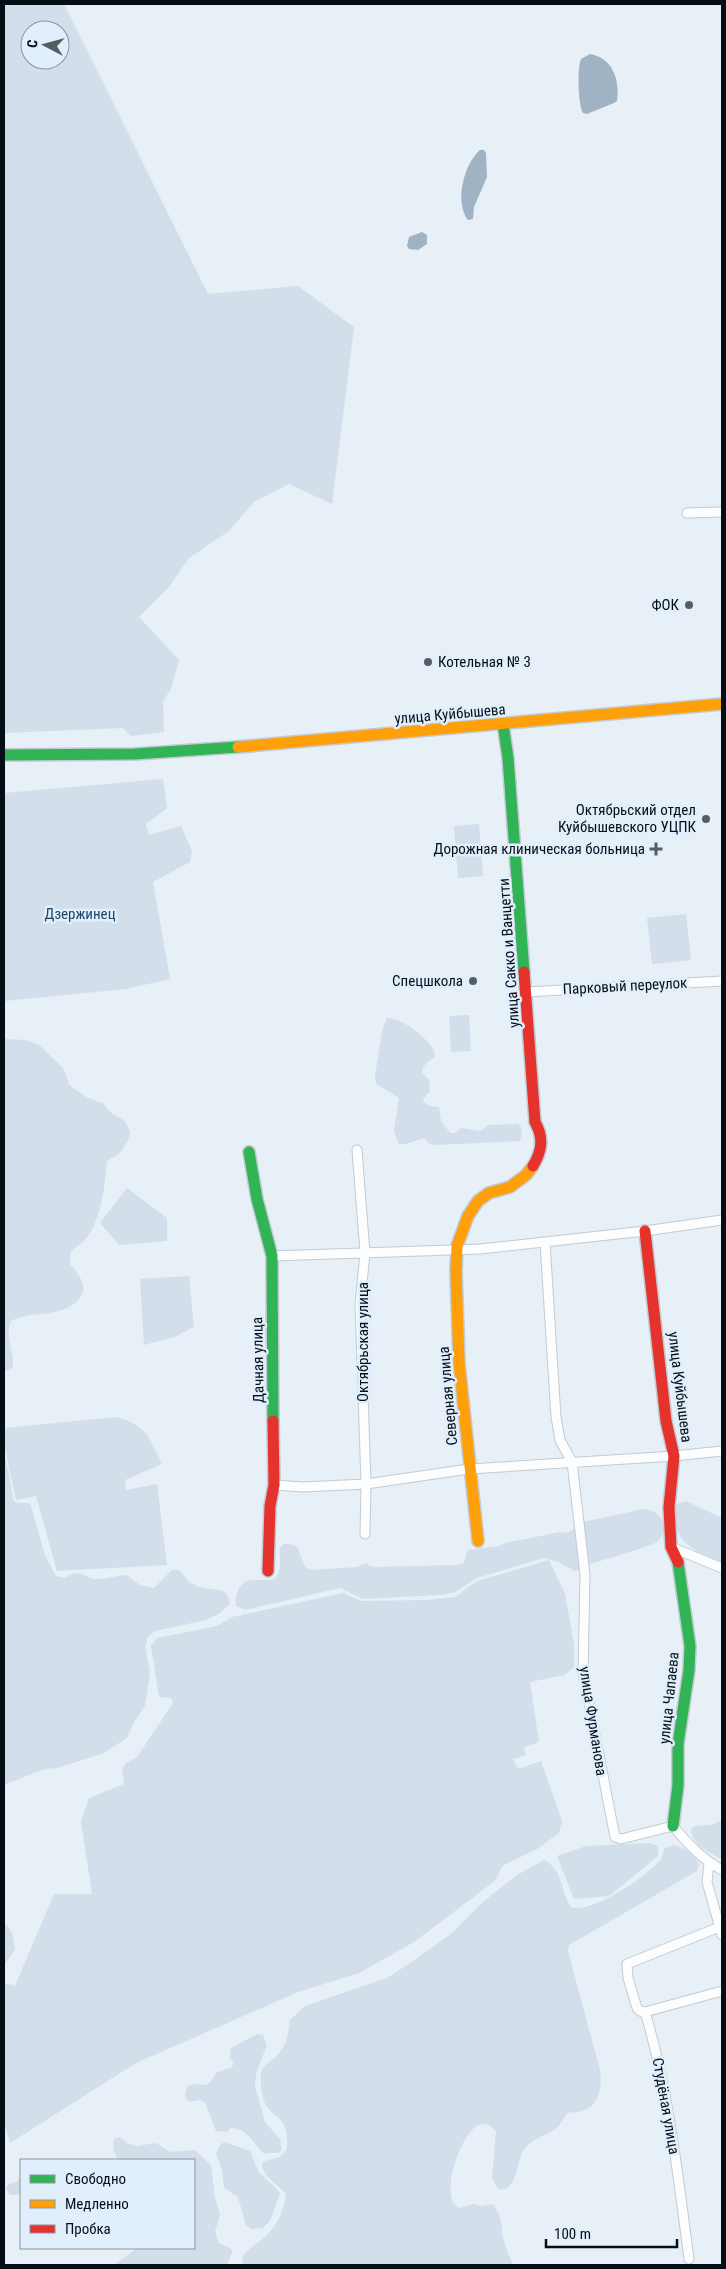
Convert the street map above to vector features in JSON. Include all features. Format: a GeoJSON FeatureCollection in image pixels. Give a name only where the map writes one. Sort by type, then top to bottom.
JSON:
{"type":"FeatureCollection","features":[{"type":"Feature","properties":{"kind":"street"},"geometry":{"type":"LineString","coordinates":[[687,513],[722,512]]}},
{"type":"Feature","properties":{"kind":"street","name":"улица Куйбышева"},"geometry":{"type":"LineString","coordinates":[[4,755],[135,754],[179,751],[722,704]]}},
{"type":"Feature","properties":{"kind":"street","name":"улица Сакко и Ванцетти"},"geometry":{"type":"LineString","coordinates":[[457,1249],[473,1206],[483,1196],[510,1187],[527,1175],[540,1151],[543,1139],[541,1129],[535,1122],[527,992],[508,758],[503,724]]}},
{"type":"Feature","properties":{"kind":"street","name":"Парковый переулок"},"geometry":{"type":"LineString","coordinates":[[527,992],[722,981]]}},
{"type":"Feature","properties":{"kind":"street","name":"Октябрьская улица"},"geometry":{"type":"LineString","coordinates":[[357,1150],[365,1253],[360,1304],[366,1484],[365,1534]]}},
{"type":"Feature","properties":{"kind":"street","name":"Дачная улица"},"geometry":{"type":"LineString","coordinates":[[249,1152],[257,1200],[272,1256],[274,1485],[270,1506],[268,1571]]}},
{"type":"Feature","properties":{"kind":"street"},"geometry":{"type":"LineString","coordinates":[[272,1256],[480,1249],[645,1231],[722,1220]]}},
{"type":"Feature","properties":{"kind":"street","name":"улица Куйбышева"},"geometry":{"type":"LineString","coordinates":[[645,1231],[666,1421],[674,1456],[670,1507],[671,1547]]}},
{"type":"Feature","properties":{"kind":"street"},"geometry":{"type":"LineString","coordinates":[[545,1242],[556,1417],[560,1440],[572,1462]]}},
{"type":"Feature","properties":{"kind":"street","name":"Северная улица"},"geometry":{"type":"LineString","coordinates":[[457,1249],[458,1358],[478,1541]]}},
{"type":"Feature","properties":{"kind":"street"},"geometry":{"type":"LineString","coordinates":[[274,1485],[366,1484],[469,1469],[674,1456],[722,1451]]}},
{"type":"Feature","properties":{"kind":"street","name":"улица Фурманова"},"geometry":{"type":"LineString","coordinates":[[572,1462],[585,1575],[583,1673],[615,1837],[621,1839],[673,1826]]}},
{"type":"Feature","properties":{"kind":"street"},"geometry":{"type":"LineString","coordinates":[[671,1547],[722,1568]]}},
{"type":"Feature","properties":{"kind":"street","name":"улица Чапаева"},"geometry":{"type":"LineString","coordinates":[[671,1547],[679,1564],[690,1646],[689,1670],[678,1744],[678,1785],[673,1826]]}},
{"type":"Feature","properties":{"kind":"street"},"geometry":{"type":"LineString","coordinates":[[673,1826],[690,1846],[709,1863],[722,1870]]}},
{"type":"Feature","properties":{"kind":"street"},"geometry":{"type":"LineString","coordinates":[[709,1863],[707,1882],[722,1929]]}},
{"type":"Feature","properties":{"kind":"street","name":"Студёная улица"},"geometry":{"type":"LineString","coordinates":[[689,2259],[674,2150],[657,2054],[645,2012],[637,2008],[626,1969],[629,1961],[722,1929]]}},
{"type":"Feature","properties":{"kind":"street"},"geometry":{"type":"LineString","coordinates":[[645,2012],[722,1990]]}},
{"type":"Feature","properties":{"kind":"green space"},"geometry":{"type":"Polygon","coordinates":[[[4,4],[64,4],[208,294],[298,286],[354,327],[332,504],[289,484],[254,502],[229,531],[189,558],[169,587],[139,617],[179,660],[171,689],[163,701],[164,732],[131,736],[123,728],[4,733],[4,4]]]}},
{"type":"Feature","properties":{"kind":"green space","name":"Дзержинец"},"geometry":{"type":"Polygon","coordinates":[[[163,779],[167,808],[146,824],[149,835],[181,826],[192,851],[190,862],[153,882],[170,979],[126,989],[4,1001],[4,793],[163,779]]]}},
{"type":"Feature","properties":{"kind":"green space"},"geometry":{"type":"Polygon","coordinates":[[[479,824],[483,876],[458,878],[454,826],[479,824]]]}},
{"type":"Feature","properties":{"kind":"green space"},"geometry":{"type":"Polygon","coordinates":[[[686,914],[691,960],[652,964],[647,918],[686,914]]]}},
{"type":"Feature","properties":{"kind":"green space"},"geometry":{"type":"Polygon","coordinates":[[[469,1015],[471,1051],[451,1052],[449,1016],[469,1015]]]}},
{"type":"Feature","properties":{"kind":"green space"},"geometry":{"type":"Polygon","coordinates":[[[387,1018],[409,1026],[424,1038],[434,1051],[435,1057],[422,1070],[422,1073],[429,1080],[430,1091],[423,1102],[430,1106],[439,1107],[441,1121],[450,1133],[455,1133],[461,1128],[480,1131],[489,1125],[518,1124],[522,1128],[519,1141],[435,1145],[430,1144],[424,1138],[406,1144],[399,1144],[394,1131],[399,1098],[376,1084],[375,1077],[382,1031],[387,1018]]]}},
{"type":"Feature","properties":{"kind":"green space"},"geometry":{"type":"Polygon","coordinates":[[[4,1039],[26,1040],[39,1045],[64,1069],[69,1085],[86,1097],[104,1104],[110,1112],[125,1121],[130,1132],[128,1141],[120,1153],[107,1161],[101,1203],[90,1233],[84,1241],[71,1251],[70,1264],[83,1285],[80,1298],[73,1305],[56,1312],[29,1315],[11,1321],[9,1338],[13,1367],[4,1372],[4,1039]]]}},
{"type":"Feature","properties":{"kind":"green space"},"geometry":{"type":"Polygon","coordinates":[[[127,1188],[167,1218],[167,1241],[119,1245],[100,1223],[127,1188]]]}},
{"type":"Feature","properties":{"kind":"green space"},"geometry":{"type":"Polygon","coordinates":[[[189,1276],[194,1327],[174,1337],[144,1345],[140,1279],[189,1276]]]}},
{"type":"Feature","properties":{"kind":"green space"},"geometry":{"type":"Polygon","coordinates":[[[117,1417],[135,1424],[146,1434],[162,1464],[125,1480],[126,1490],[157,1484],[167,1565],[57,1571],[36,1496],[16,1500],[4,1444],[4,1428],[117,1417]]]}},
{"type":"Feature","properties":{"kind":"green space"},"geometry":{"type":"Polygon","coordinates":[[[4,1454],[13,1500],[17,1503],[29,1503],[31,1506],[45,1555],[56,1576],[65,1578],[78,1573],[96,1579],[104,1579],[126,1575],[140,1585],[154,1588],[172,1570],[179,1570],[189,1582],[199,1587],[224,1591],[230,1600],[229,1605],[220,1613],[206,1620],[155,1631],[148,1637],[145,1647],[150,1673],[145,1706],[134,1722],[127,1738],[104,1753],[57,1768],[44,1769],[4,1785],[4,1454]]]}},
{"type":"Feature","properties":{"kind":"green space"},"geometry":{"type":"Polygon","coordinates":[[[686,1501],[722,1518],[722,1562],[698,1552],[680,1536],[675,1519],[675,1509],[677,1504],[686,1501]]]}},
{"type":"Feature","properties":{"kind":"green space"},"geometry":{"type":"Polygon","coordinates":[[[644,1509],[654,1512],[661,1518],[663,1530],[657,1542],[589,1564],[581,1570],[574,1571],[559,1562],[544,1558],[477,1578],[455,1592],[440,1595],[363,1599],[340,1588],[245,1610],[236,1606],[239,1587],[243,1583],[252,1580],[275,1579],[280,1567],[280,1548],[285,1544],[297,1547],[305,1567],[311,1570],[357,1567],[367,1563],[369,1566],[376,1567],[456,1565],[463,1564],[468,1550],[500,1546],[504,1543],[561,1532],[568,1533],[583,1522],[644,1509]]]}},
{"type":"Feature","properties":{"kind":"green space"},"geometry":{"type":"Polygon","coordinates":[[[549,1560],[565,1594],[574,1644],[574,1667],[565,1675],[530,1682],[539,1742],[524,1747],[526,1755],[513,1759],[518,1769],[541,1761],[562,1821],[559,1833],[537,1849],[502,1866],[496,1880],[414,1942],[359,1973],[298,1992],[136,2063],[10,2143],[4,2123],[4,1983],[15,1986],[54,1894],[92,1894],[81,1821],[89,1798],[124,1784],[122,1769],[126,1763],[137,1757],[173,1703],[171,1698],[159,1697],[151,1646],[157,1638],[217,1626],[232,1617],[343,1593],[361,1601],[427,1600],[455,1597],[477,1581],[549,1560]]]}},
{"type":"Feature","properties":{"kind":"green space"},"geometry":{"type":"Polygon","coordinates":[[[722,1820],[722,1860],[699,1845],[695,1841],[691,1830],[694,1826],[711,1825],[722,1820]]]}},
{"type":"Feature","properties":{"kind":"green space"},"geometry":{"type":"Polygon","coordinates":[[[650,1843],[658,1846],[658,1856],[609,1896],[574,1899],[557,1856],[586,1846],[650,1843]]]}},
{"type":"Feature","properties":{"kind":"green space"},"geometry":{"type":"Polygon","coordinates":[[[674,1845],[690,1852],[696,1858],[699,1866],[697,1871],[569,1945],[568,1951],[600,2070],[600,2089],[593,2105],[580,2112],[566,2114],[558,2127],[528,2145],[521,2155],[512,2183],[504,2189],[498,2189],[492,2178],[496,2132],[488,2125],[481,2124],[474,2128],[467,2136],[457,2157],[451,2181],[452,2201],[459,2208],[473,2204],[481,2206],[493,2204],[500,2216],[504,2241],[513,2265],[242,2265],[245,2253],[264,2238],[276,2224],[285,2200],[286,2194],[265,2173],[262,2163],[283,2154],[287,2148],[287,2140],[284,2125],[264,2101],[261,2078],[262,2071],[266,2065],[278,2055],[285,2044],[290,2020],[305,2006],[387,1978],[452,1933],[484,1901],[517,1875],[544,1860],[555,1869],[571,1907],[580,1908],[605,1900],[633,1883],[655,1866],[661,1859],[665,1848],[674,1845]]]}},
{"type":"Feature","properties":{"kind":"green space"},"geometry":{"type":"Polygon","coordinates":[[[4,1922],[12,1932],[15,1949],[4,1966],[4,1922]]]}},
{"type":"Feature","properties":{"kind":"green space"},"geometry":{"type":"Polygon","coordinates":[[[257,2034],[263,2035],[267,2045],[256,2074],[255,2086],[265,2122],[280,2139],[282,2149],[279,2153],[263,2153],[249,2136],[241,2130],[230,2128],[227,2132],[216,2131],[205,2102],[199,2100],[189,2102],[185,2097],[187,2087],[197,2084],[206,2085],[216,2073],[232,2067],[234,2062],[230,2058],[231,2048],[257,2034]]]}},
{"type":"Feature","properties":{"kind":"green space"},"geometry":{"type":"Polygon","coordinates":[[[119,2137],[127,2143],[137,2146],[156,2143],[170,2152],[195,2150],[211,2165],[215,2198],[220,2214],[215,2232],[219,2243],[232,2250],[227,2265],[114,2265],[136,2249],[195,2249],[195,2159],[118,2159],[113,2149],[114,2139],[119,2137]]]}},
{"type":"Feature","properties":{"kind":"green space"},"geometry":{"type":"Polygon","coordinates":[[[225,2142],[250,2151],[259,2173],[280,2193],[270,2221],[263,2228],[251,2229],[246,2225],[238,2197],[224,2188],[222,2170],[216,2153],[221,2144],[225,2142]]]}},
{"type":"Feature","properties":{"kind":"green space"},"geometry":{"type":"Polygon","coordinates":[[[20,2177],[20,2195],[10,2195],[6,2189],[8,2185],[18,2181],[20,2177]]]}},
{"type":"Feature","properties":{"kind":"water"},"geometry":{"type":"Polygon","coordinates":[[[590,54],[598,56],[609,65],[616,78],[618,93],[617,101],[587,114],[583,113],[581,109],[579,70],[581,59],[590,54]]]}},
{"type":"Feature","properties":{"kind":"water"},"geometry":{"type":"Polygon","coordinates":[[[480,150],[484,150],[486,153],[487,177],[474,207],[473,219],[468,220],[464,212],[461,194],[469,164],[480,150]]]}},
{"type":"Feature","properties":{"kind":"water"},"geometry":{"type":"Polygon","coordinates":[[[422,232],[427,235],[427,244],[418,250],[409,249],[407,246],[409,237],[422,232]]]}},
{"type":"Feature","properties":{"kind":"traffic: fast"},"geometry":{"type":"LineString","coordinates":[[503,724],[508,758],[524,972]]}},
{"type":"Feature","properties":{"kind":"traffic: fast"},"geometry":{"type":"LineString","coordinates":[[4,755],[135,754],[238,747]]}},
{"type":"Feature","properties":{"kind":"traffic: fast"},"geometry":{"type":"LineString","coordinates":[[249,1152],[257,1199],[272,1256],[273,1421]]}},
{"type":"Feature","properties":{"kind":"traffic: fast"},"geometry":{"type":"LineString","coordinates":[[673,1826],[678,1785],[678,1744],[689,1670],[690,1646],[678,1562]]}},
{"type":"Feature","properties":{"kind":"traffic: slow"},"geometry":{"type":"LineString","coordinates":[[238,747],[722,704]]}},
{"type":"Feature","properties":{"kind":"traffic: slow"},"geometry":{"type":"LineString","coordinates":[[478,1541],[459,1363],[457,1246],[468,1216],[478,1201],[489,1193],[510,1187],[526,1175],[533,1166]]}},
{"type":"Feature","properties":{"kind":"traffic: jam"},"geometry":{"type":"LineString","coordinates":[[524,972],[535,1122],[541,1139],[540,1150],[533,1166]]}},
{"type":"Feature","properties":{"kind":"traffic: jam"},"geometry":{"type":"LineString","coordinates":[[645,1231],[666,1421],[674,1456],[669,1507],[671,1547],[678,1562]]}},
{"type":"Feature","properties":{"kind":"traffic: jam"},"geometry":{"type":"LineString","coordinates":[[268,1571],[270,1506],[274,1485],[273,1421]]}},
{"type":"Feature","properties":{"kind":"place","name":"ФОК"},"geometry":{"type":"Point","coordinates":[689,605]}},
{"type":"Feature","properties":{"kind":"place","name":"Котельная № 3"},"geometry":{"type":"Point","coordinates":[428,662]}},
{"type":"Feature","properties":{"kind":"place","name":"Октябрьский отдел Куйбышевского УЦПК"},"geometry":{"type":"Point","coordinates":[706,819]}},
{"type":"Feature","properties":{"kind":"place","name":"Дорожная клиническая больница"},"geometry":{"type":"Point","coordinates":[656,849]}},
{"type":"Feature","properties":{"kind":"place","name":"Спецшкола"},"geometry":{"type":"Point","coordinates":[473,981]}}]}
